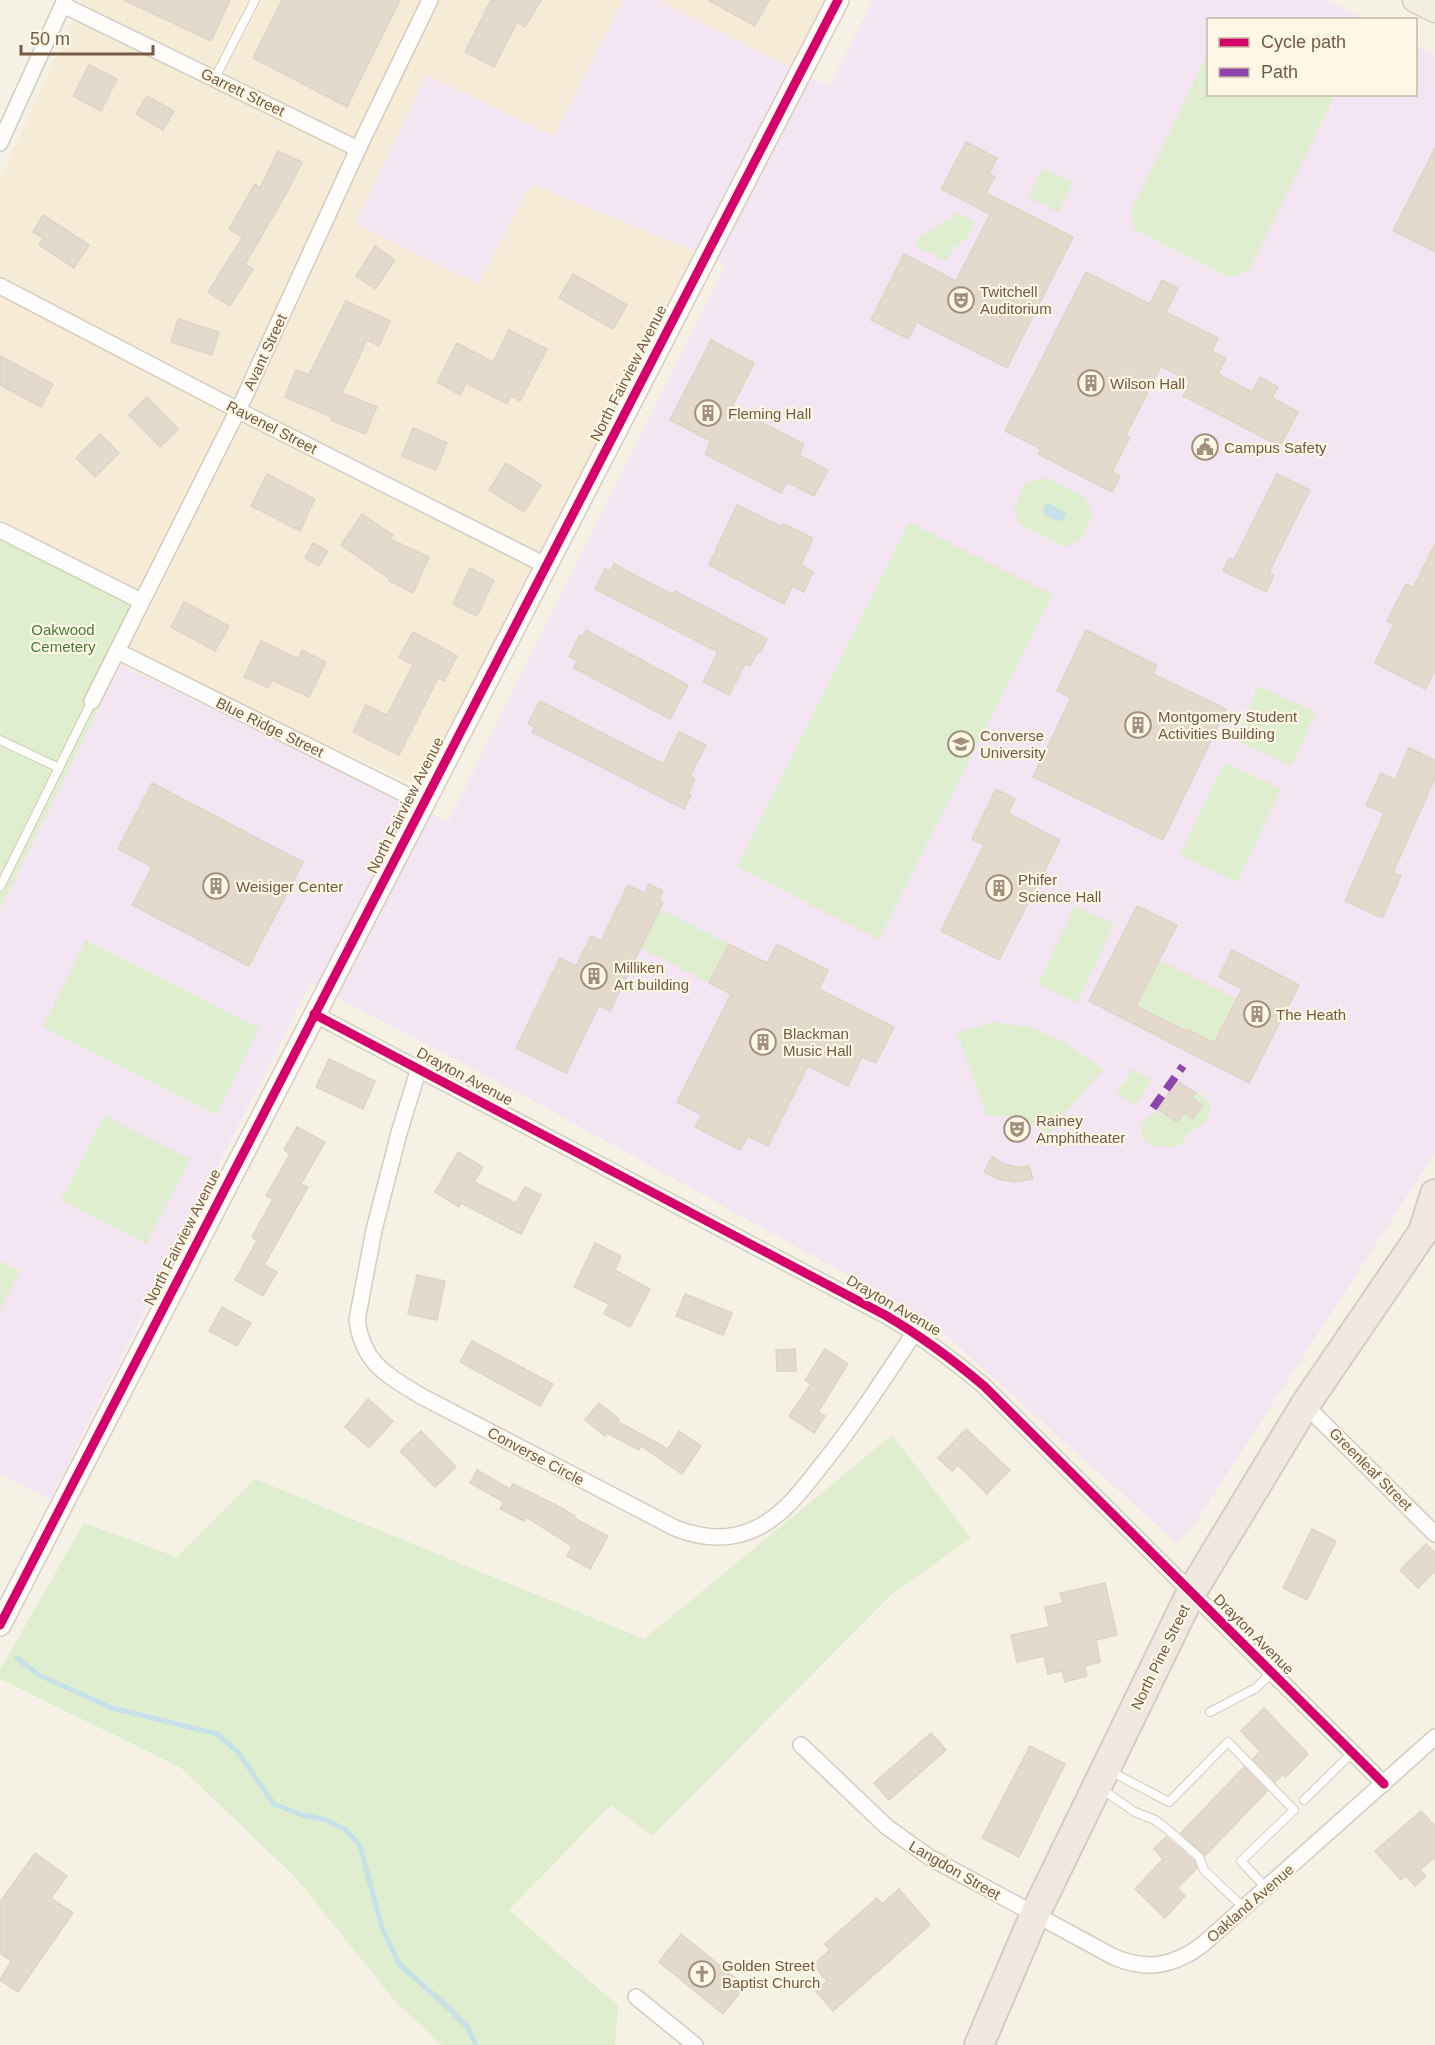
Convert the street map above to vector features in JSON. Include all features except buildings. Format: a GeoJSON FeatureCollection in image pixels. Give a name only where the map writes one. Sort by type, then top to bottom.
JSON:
{"type":"FeatureCollection","features":[{"type":"Feature","properties":{"kind":"highway","name":"North Pine Street"},"geometry":{"type":"LineString","coordinates":[[979,2045],[1035,1914],[1191,1593],[1305,1405],[1429,1228],[1435,1194]]}},
{"type":"Feature","properties":{"kind":"main road"},"geometry":{"type":"LineString","coordinates":[[1415,0],[1435,10]]}},
{"type":"Feature","properties":{"kind":"street","name":"Avant Street"},"geometry":{"type":"LineString","coordinates":[[92,701],[238,410],[358,149],[430,0]]}},
{"type":"Feature","properties":{"kind":"street","name":"North Fairview Avenue"},"geometry":{"type":"LineString","coordinates":[[0,1625],[838,0]]}},
{"type":"Feature","properties":{"kind":"street","name":"Garrett Street"},"geometry":{"type":"LineString","coordinates":[[64,2],[358,149]]}},
{"type":"Feature","properties":{"kind":"street"},"geometry":{"type":"LineString","coordinates":[[2,135],[64,2]]}},
{"type":"Feature","properties":{"kind":"street","name":"Ravenel Street"},"geometry":{"type":"LineString","coordinates":[[0,286],[238,410],[545,565]]}},
{"type":"Feature","properties":{"kind":"street"},"geometry":{"type":"LineString","coordinates":[[0,530],[141,601]]}},
{"type":"Feature","properties":{"kind":"street","name":"Blue Ridge Street"},"geometry":{"type":"LineString","coordinates":[[117,651],[423,803]]}},
{"type":"Feature","properties":{"kind":"street","name":"Drayton Avenue"},"geometry":{"type":"LineString","coordinates":[[314,1014],[915,1332],[950,1357],[984,1386],[1384,1784]]}},
{"type":"Feature","properties":{"kind":"street","name":"Converse Circle"},"geometry":{"type":"LineString","coordinates":[[419,1068],[399,1132],[374,1230],[357,1320],[362,1342],[372,1361],[382,1371],[421,1396],[675,1528],[694,1535],[714,1538],[736,1535],[757,1528],[776,1517],[792,1502],[848,1432],[915,1332]]}},
{"type":"Feature","properties":{"kind":"street","name":"Greenleaf Street"},"geometry":{"type":"LineString","coordinates":[[1305,1405],[1435,1534]]}},
{"type":"Feature","properties":{"kind":"street","name":"Oakland Avenue"},"geometry":{"type":"LineString","coordinates":[[1035,1914],[1128,1963],[1152,1966],[1175,1962],[1189,1954],[1244,1908],[1435,1737]]}},
{"type":"Feature","properties":{"kind":"street","name":"Langdon Street"},"geometry":{"type":"LineString","coordinates":[[801,1745],[887,1827],[929,1857],[1035,1914]]}},
{"type":"Feature","properties":{"kind":"street"},"geometry":{"type":"LineString","coordinates":[[636,1996],[695,2045]]}},
{"type":"Feature","properties":{"kind":"lane"},"geometry":{"type":"LineString","coordinates":[[215,78],[255,0]]}},
{"type":"Feature","properties":{"kind":"lane"},"geometry":{"type":"LineString","coordinates":[[0,887],[92,701]]}},
{"type":"Feature","properties":{"kind":"lane"},"geometry":{"type":"LineString","coordinates":[[0,740],[59,768]]}},
{"type":"Feature","properties":{"kind":"lane"},"geometry":{"type":"LineString","coordinates":[[1210,1712],[1256,1688],[1271,1673]]}},
{"type":"Feature","properties":{"kind":"lane"},"geometry":{"type":"LineString","coordinates":[[1102,1778],[1169,1802],[1228,1742],[1294,1810],[1241,1861],[1266,1888]]}},
{"type":"Feature","properties":{"kind":"lane"},"geometry":{"type":"LineString","coordinates":[[1304,1800],[1352,1752]]}},
{"type":"Feature","properties":{"kind":"lane"},"geometry":{"type":"LineString","coordinates":[[1102,1778],[1135,1812],[1155,1820],[1199,1857],[1204,1870],[1244,1908]]}},
{"type":"Feature","properties":{"kind":"shaded area"},"geometry":{"type":"Polygon","coordinates":[[[82,0],[832,0],[421,787],[117,651],[141,601],[0,518],[0,179],[82,0]]]}},
{"type":"Feature","properties":{"kind":"shaded area","name":"Converse University"},"geometry":{"type":"Polygon","coordinates":[[[623,0],[658,0],[829,87],[873,0],[1327,0],[1363,18],[1207,18],[1207,96],[1417,96],[1417,47],[1435,56],[1435,1153],[1194,1525],[1177,1543],[929,1320],[523,1095],[310,983],[50,1499],[0,1474],[0,910],[121,665],[448,822],[726,264],[531,184],[478,284],[355,224],[426,75],[554,136],[623,0]]]}},
{"type":"Feature","properties":{"kind":"green space"},"geometry":{"type":"Polygon","coordinates":[[[1207,55],[1207,96],[1335,96],[1249,271],[1230,278],[1135,230],[1131,211],[1207,55]]]}},
{"type":"Feature","properties":{"kind":"green space"},"geometry":{"type":"Polygon","coordinates":[[[1043,168],[1073,183],[1058,212],[1028,197],[1043,168]]]}},
{"type":"Feature","properties":{"kind":"green space"},"geometry":{"type":"Polygon","coordinates":[[[958,213],[975,222],[967,238],[952,250],[946,261],[919,248],[915,240],[958,213]]]}},
{"type":"Feature","properties":{"kind":"green space"},"geometry":{"type":"Polygon","coordinates":[[[1046,478],[1086,498],[1092,517],[1081,539],[1065,547],[1020,525],[1014,508],[1026,482],[1046,478]]]}},
{"type":"Feature","properties":{"kind":"green space"},"geometry":{"type":"Polygon","coordinates":[[[909,522],[1052,595],[879,939],[737,867],[909,522]]]}},
{"type":"Feature","properties":{"kind":"green space","name":"Oakwood Cemetery"},"geometry":{"type":"Polygon","coordinates":[[[0,536],[148,608],[0,910],[0,536]]]}},
{"type":"Feature","properties":{"kind":"green space"},"geometry":{"type":"Polygon","coordinates":[[[1258,686],[1316,712],[1292,766],[1234,740],[1258,686]]]}},
{"type":"Feature","properties":{"kind":"green space"},"geometry":{"type":"Polygon","coordinates":[[[1224,762],[1281,789],[1237,882],[1180,855],[1224,762]]]}},
{"type":"Feature","properties":{"kind":"green space"},"geometry":{"type":"Polygon","coordinates":[[[1075,906],[1114,924],[1077,1003],[1038,984],[1075,906]]]}},
{"type":"Feature","properties":{"kind":"green space"},"geometry":{"type":"Polygon","coordinates":[[[660,909],[729,944],[709,983],[641,948],[660,909]]]}},
{"type":"Feature","properties":{"kind":"green space"},"geometry":{"type":"Polygon","coordinates":[[[86,940],[259,1028],[216,1115],[43,1027],[86,940]]]}},
{"type":"Feature","properties":{"kind":"green space"},"geometry":{"type":"Polygon","coordinates":[[[1159,960],[1237,999],[1214,1043],[1136,1006],[1159,960]]]}},
{"type":"Feature","properties":{"kind":"green space"},"geometry":{"type":"Polygon","coordinates":[[[992,1022],[1030,1027],[1063,1042],[1103,1069],[1048,1134],[1019,1118],[987,1116],[957,1033],[992,1022]]]}},
{"type":"Feature","properties":{"kind":"green space"},"geometry":{"type":"Polygon","coordinates":[[[1133,1069],[1151,1081],[1135,1105],[1117,1093],[1133,1069]]]}},
{"type":"Feature","properties":{"kind":"green space"},"geometry":{"type":"Polygon","coordinates":[[[1198,1090],[1210,1103],[1209,1112],[1207,1119],[1190,1132],[1183,1144],[1163,1147],[1149,1144],[1144,1140],[1141,1134],[1142,1124],[1158,1109],[1177,1122],[1184,1113],[1193,1119],[1202,1105],[1192,1098],[1198,1090]]]}},
{"type":"Feature","properties":{"kind":"green space"},"geometry":{"type":"Polygon","coordinates":[[[104,1115],[190,1159],[146,1244],[61,1200],[104,1115]]]}},
{"type":"Feature","properties":{"kind":"green space"},"geometry":{"type":"Polygon","coordinates":[[[0,1261],[20,1271],[0,1310],[0,1261]]]}},
{"type":"Feature","properties":{"kind":"green space"},"geometry":{"type":"Polygon","coordinates":[[[892,1435],[971,1538],[892,1594],[652,1836],[611,1805],[509,1910],[618,2006],[615,2045],[442,2045],[395,2001],[296,1878],[180,1767],[0,1679],[0,1670],[84,1523],[177,1557],[255,1479],[644,1639],[892,1435]]]}},
{"type":"Feature","properties":{"kind":"water"},"geometry":{"type":"Polygon","coordinates":[[[1047,502],[1066,513],[1063,520],[1057,521],[1045,515],[1043,509],[1047,502]]]}},
{"type":"Feature","properties":{"kind":"waterway"},"geometry":{"type":"LineString","coordinates":[[17,1658],[39,1675],[112,1708],[217,1734],[237,1751],[274,1804],[302,1815],[326,1820],[346,1830],[360,1846],[382,1928],[400,1965],[450,2009],[468,2028],[476,2045]]}},
{"type":"Feature","properties":{"kind":"marked path"},"geometry":{"type":"LineString","coordinates":[[1153,1108],[1183,1066]]}},
{"type":"Feature","properties":{"kind":"cycle path"},"geometry":{"type":"LineString","coordinates":[[0,1625],[838,0]]}},
{"type":"Feature","properties":{"kind":"cycle path"},"geometry":{"type":"LineString","coordinates":[[314,1014],[885,1315],[936,1348],[984,1386],[1384,1784]]}},
{"type":"Feature","properties":{"kind":"place","name":"Twitchell Auditorium"},"geometry":{"type":"Point","coordinates":[961,300]}},
{"type":"Feature","properties":{"kind":"place","name":"Wilson Hall"},"geometry":{"type":"Point","coordinates":[1091,383]}},
{"type":"Feature","properties":{"kind":"place","name":"Fleming Hall"},"geometry":{"type":"Point","coordinates":[708,413]}},
{"type":"Feature","properties":{"kind":"place","name":"Campus Safety"},"geometry":{"type":"Point","coordinates":[1205,447]}},
{"type":"Feature","properties":{"kind":"place","name":"Montgomery Student Activities Building"},"geometry":{"type":"Point","coordinates":[1138,725]}},
{"type":"Feature","properties":{"kind":"place","name":"Converse University"},"geometry":{"type":"Point","coordinates":[961,744]}},
{"type":"Feature","properties":{"kind":"place","name":"Weisiger Center"},"geometry":{"type":"Point","coordinates":[216,886]}},
{"type":"Feature","properties":{"kind":"place","name":"Phifer Science Hall"},"geometry":{"type":"Point","coordinates":[999,888]}},
{"type":"Feature","properties":{"kind":"place","name":"Milliken Art building"},"geometry":{"type":"Point","coordinates":[594,976]}},
{"type":"Feature","properties":{"kind":"place","name":"The Heath"},"geometry":{"type":"Point","coordinates":[1257,1014]}},
{"type":"Feature","properties":{"kind":"place","name":"Blackman Music Hall"},"geometry":{"type":"Point","coordinates":[763,1042]}},
{"type":"Feature","properties":{"kind":"place","name":"Rainey Amphitheater"},"geometry":{"type":"Point","coordinates":[1017,1129]}},
{"type":"Feature","properties":{"kind":"place","name":"Golden Street Baptist Church"},"geometry":{"type":"Point","coordinates":[702,1974]}}]}
